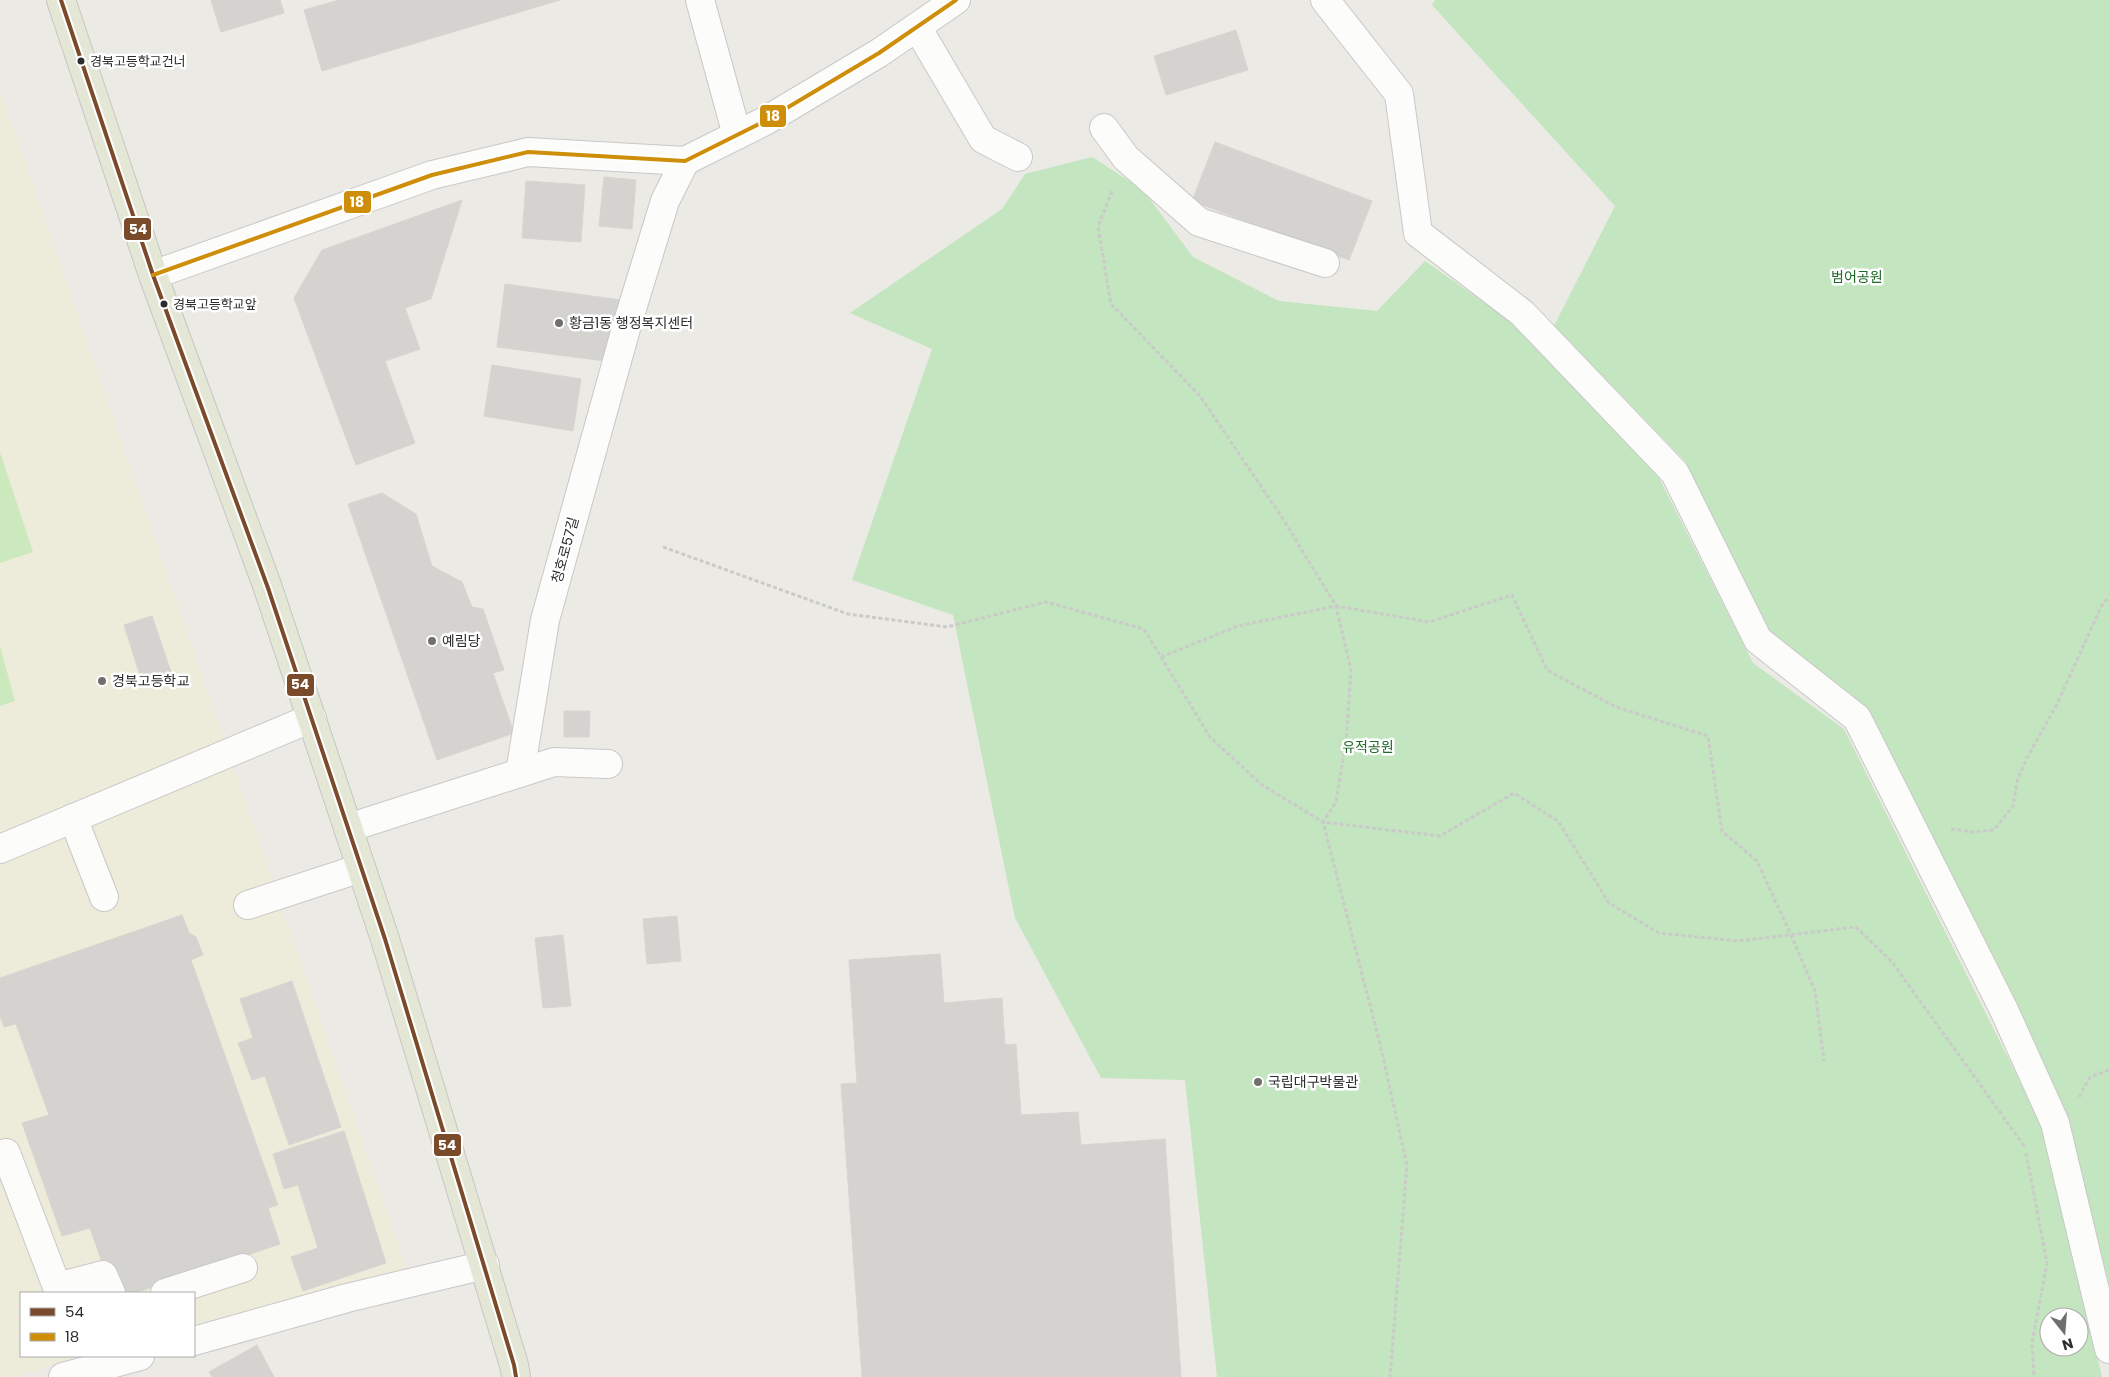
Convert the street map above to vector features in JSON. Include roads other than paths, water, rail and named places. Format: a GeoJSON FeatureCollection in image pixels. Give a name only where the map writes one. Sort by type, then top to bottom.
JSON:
{"type":"FeatureCollection","features":[{"type":"Feature","properties":{"kind":"main road"},"geometry":{"type":"LineString","coordinates":[[61,0],[153,275],[268,588],[312,718],[385,939],[516,1377]]}},
{"type":"Feature","properties":{"kind":"street"},"geometry":{"type":"LineString","coordinates":[[700,0],[737,135]]}},
{"type":"Feature","properties":{"kind":"street"},"geometry":{"type":"LineString","coordinates":[[153,275],[432,176],[528,152],[685,161],[765,121],[846,73],[956,0]]}},
{"type":"Feature","properties":{"kind":"street"},"geometry":{"type":"LineString","coordinates":[[1325,0],[1400,94],[1418,233],[1522,313],[1675,473],[1758,640],[1857,718],[2004,1010],[2055,1123],[2109,1349]]}},
{"type":"Feature","properties":{"kind":"street"},"geometry":{"type":"LineString","coordinates":[[917,27],[983,139],[1018,157]]}},
{"type":"Feature","properties":{"kind":"street"},"geometry":{"type":"LineString","coordinates":[[1104,128],[1126,158],[1199,222],[1325,263]]}},
{"type":"Feature","properties":{"kind":"street","name":"청호로57길"},"geometry":{"type":"LineString","coordinates":[[520,773],[545,620],[627,324],[665,201],[685,161]]}},
{"type":"Feature","properties":{"kind":"street"},"geometry":{"type":"LineString","coordinates":[[0,849],[312,718]]}},
{"type":"Feature","properties":{"kind":"street"},"geometry":{"type":"LineString","coordinates":[[348,828],[554,762],[608,764]]}},
{"type":"Feature","properties":{"kind":"street"},"geometry":{"type":"LineString","coordinates":[[73,818],[104,897]]}},
{"type":"Feature","properties":{"kind":"street"},"geometry":{"type":"LineString","coordinates":[[248,905],[361,868]]}},
{"type":"Feature","properties":{"kind":"street"},"geometry":{"type":"LineString","coordinates":[[0,1155],[6,1153],[57,1287],[103,1275],[111,1292]]}},
{"type":"Feature","properties":{"kind":"street"},"geometry":{"type":"LineString","coordinates":[[195,1341],[347,1298],[484,1265]]}},
{"type":"Feature","properties":{"kind":"street"},"geometry":{"type":"LineString","coordinates":[[168,1292],[243,1268]]}},
{"type":"Feature","properties":{"kind":"street"},"geometry":{"type":"LineString","coordinates":[[63,1377],[136,1357]]}},
{"type":"Feature","properties":{"kind":"place","name":"경북고등학교건너"},"geometry":{"type":"Point","coordinates":[81,61]}},
{"type":"Feature","properties":{"kind":"place","name":"경북고등학교앞"},"geometry":{"type":"Point","coordinates":[164,304]}},
{"type":"Feature","properties":{"kind":"place","name":"황금1동 행정복지센터"},"geometry":{"type":"Point","coordinates":[559,323]}},
{"type":"Feature","properties":{"kind":"place","name":"예림당"},"geometry":{"type":"Point","coordinates":[432,641]}},
{"type":"Feature","properties":{"kind":"place","name":"경북고등학교"},"geometry":{"type":"Point","coordinates":[102,681]}},
{"type":"Feature","properties":{"kind":"place","name":"국립대구박물관"},"geometry":{"type":"Point","coordinates":[1258,1082]}},
{"type":"Feature","properties":{"kind":"park label","name":"범어공원"},"geometry":{"type":"Point","coordinates":[1857,277]}},
{"type":"Feature","properties":{"kind":"park label","name":"유적공원"},"geometry":{"type":"Point","coordinates":[1368,747]}}]}
